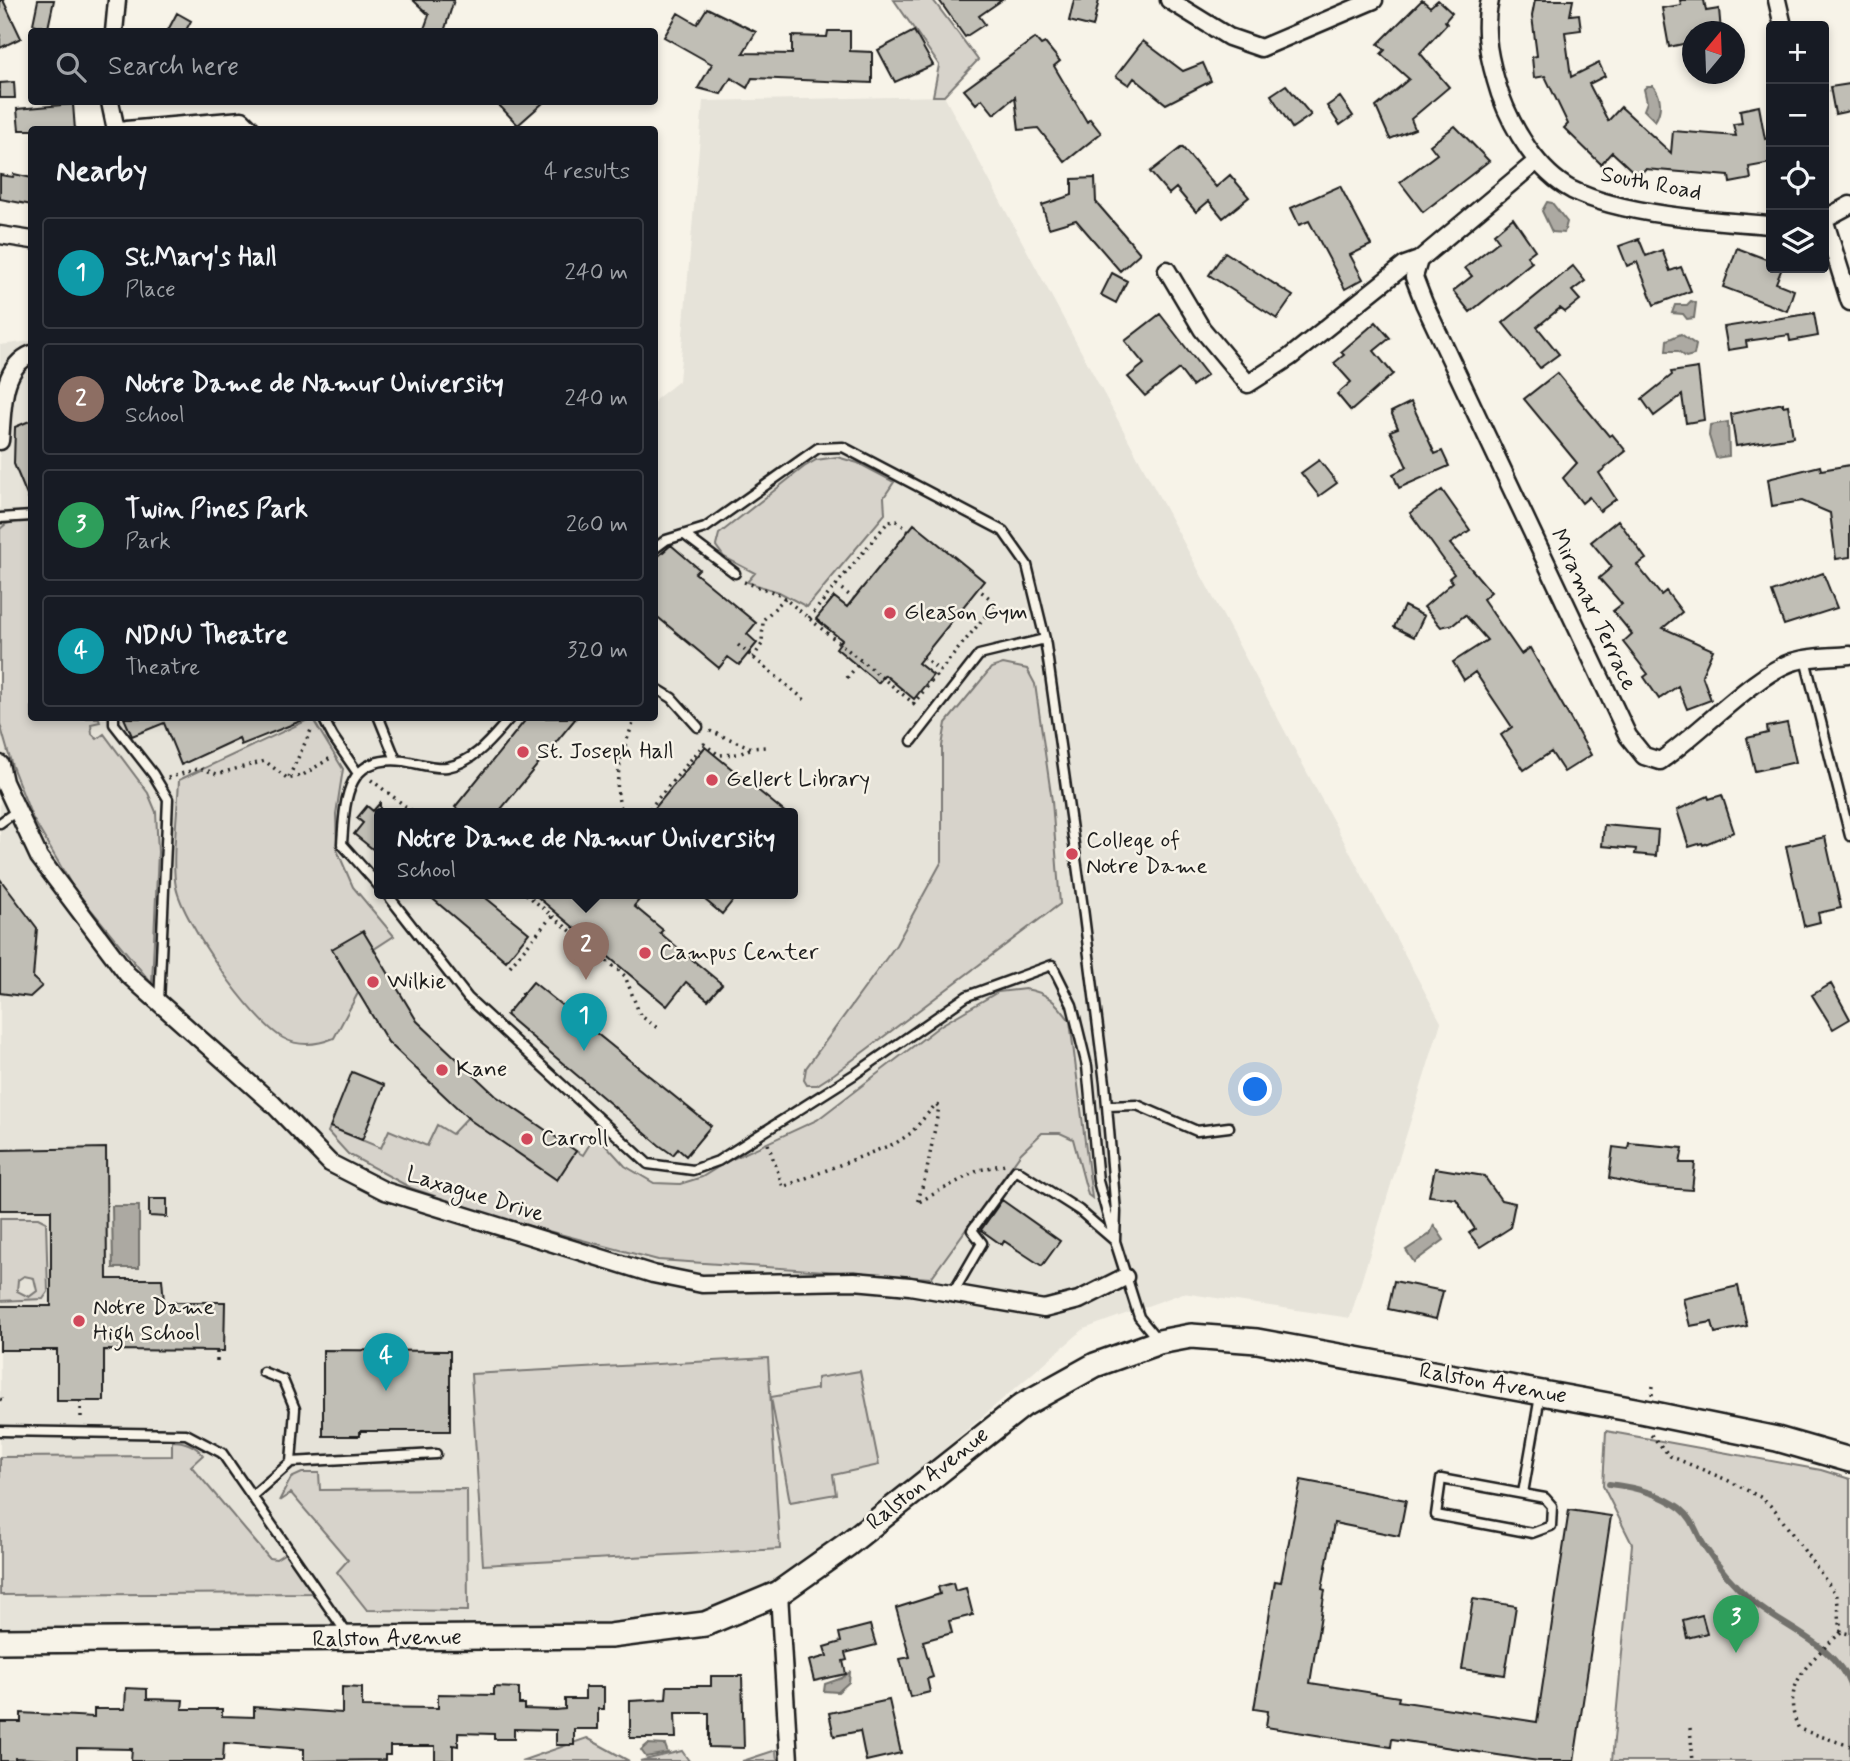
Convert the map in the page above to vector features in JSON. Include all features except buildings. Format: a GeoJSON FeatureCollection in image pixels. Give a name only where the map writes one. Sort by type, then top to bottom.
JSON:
{"type":"FeatureCollection","features":[{"type":"Feature","properties":{"kind":"main road","name":"Ralston Avenue"},"geometry":{"type":"LineString","coordinates":[[0,1641],[610,1636],[673,1630],[736,1613],[779,1593],[848,1544],[1023,1405],[1095,1365],[1159,1342],[1191,1336],[1241,1339],[1540,1392],[1777,1439],[1850,1460]]}},
{"type":"Feature","properties":{"kind":"street"},"geometry":{"type":"LineString","coordinates":[[114,28],[117,0]]}},
{"type":"Feature","properties":{"kind":"street"},"geometry":{"type":"LineString","coordinates":[[1169,0],[1229,37],[1261,48],[1374,0]]}},
{"type":"Feature","properties":{"kind":"street","name":"South Road"},"geometry":{"type":"LineString","coordinates":[[1490,0],[1486,14],[1489,61],[1504,105],[1536,161],[1573,190],[1606,201],[1639,209],[1766,224]]}},
{"type":"Feature","properties":{"kind":"street"},"geometry":{"type":"LineString","coordinates":[[1777,0],[1782,21]]}},
{"type":"Feature","properties":{"kind":"street"},"geometry":{"type":"LineString","coordinates":[[111,105],[115,126]]}},
{"type":"Feature","properties":{"kind":"street"},"geometry":{"type":"LineString","coordinates":[[172,126],[242,120],[248,126]]}},
{"type":"Feature","properties":{"kind":"street"},"geometry":{"type":"LineString","coordinates":[[1167,270],[1202,329],[1248,384],[1290,357],[1405,265],[1419,260],[1536,161]]}},
{"type":"Feature","properties":{"kind":"street"},"geometry":{"type":"LineString","coordinates":[[1829,216],[1850,205]]}},
{"type":"Feature","properties":{"kind":"street"},"geometry":{"type":"LineString","coordinates":[[0,235],[28,239]]}},
{"type":"Feature","properties":{"kind":"street"},"geometry":{"type":"LineString","coordinates":[[1829,235],[1850,302]]}},
{"type":"Feature","properties":{"kind":"street","name":"Miramar Terrace"},"geometry":{"type":"LineString","coordinates":[[1419,260],[1414,277],[1448,357],[1628,736],[1644,756],[1660,761],[1687,743],[1763,677],[1794,661],[1850,655]]}},
{"type":"Feature","properties":{"kind":"street"},"geometry":{"type":"LineString","coordinates":[[0,441],[3,382],[19,359],[28,356]]}},
{"type":"Feature","properties":{"kind":"street","name":"Laxague Drive"},"geometry":{"type":"LineString","coordinates":[[0,764],[39,857],[127,974],[159,1006],[274,1104],[330,1163],[385,1191],[653,1274],[702,1284],[854,1281],[953,1293],[1044,1309],[1079,1300],[1125,1278]]}},
{"type":"Feature","properties":{"kind":"street"},"geometry":{"type":"LineString","coordinates":[[779,1593],[789,1761]]}},
{"type":"Feature","properties":{"kind":"lane"},"geometry":{"type":"LineString","coordinates":[[658,546],[666,540],[705,528],[818,448],[843,447],[1003,531],[1027,565],[1045,639],[1105,1083],[1116,1212],[1115,1241]]}},
{"type":"Feature","properties":{"kind":"lane"},"geometry":{"type":"LineString","coordinates":[[0,518],[28,516]]}},
{"type":"Feature","properties":{"kind":"lane"},"geometry":{"type":"LineString","coordinates":[[686,536],[735,573]]}},
{"type":"Feature","properties":{"kind":"lane"},"geometry":{"type":"LineString","coordinates":[[912,741],[979,655],[1045,639]]}},
{"type":"Feature","properties":{"kind":"lane"},"geometry":{"type":"LineString","coordinates":[[1805,659],[1850,836]]}},
{"type":"Feature","properties":{"kind":"lane"},"geometry":{"type":"LineString","coordinates":[[658,689],[672,698],[698,727]]}},
{"type":"Feature","properties":{"kind":"lane"},"geometry":{"type":"LineString","coordinates":[[114,721],[168,799],[159,1006]]}},
{"type":"Feature","properties":{"kind":"lane"},"geometry":{"type":"LineString","coordinates":[[325,721],[357,772]]}},
{"type":"Feature","properties":{"kind":"lane"},"geometry":{"type":"LineString","coordinates":[[380,721],[396,760]]}},
{"type":"Feature","properties":{"kind":"lane"},"geometry":{"type":"LineString","coordinates":[[374,879],[342,844],[345,802],[357,772],[364,765],[396,760],[446,767],[479,753],[507,721]]}},
{"type":"Feature","properties":{"kind":"lane"},"geometry":{"type":"LineString","coordinates":[[0,823],[18,810]]}},
{"type":"Feature","properties":{"kind":"lane"},"geometry":{"type":"LineString","coordinates":[[391,899],[468,998],[649,1164],[693,1170],[718,1161],[764,1132],[855,1074],[967,996],[1052,965],[1072,1005],[1087,1066],[1098,1181],[1125,1278],[1139,1317],[1159,1342]]}},
{"type":"Feature","properties":{"kind":"lane"},"geometry":{"type":"LineString","coordinates":[[1107,1106],[1137,1105],[1197,1130],[1229,1127]]}},
{"type":"Feature","properties":{"kind":"lane"},"geometry":{"type":"LineString","coordinates":[[953,1293],[982,1243],[972,1230],[1016,1170],[1079,1210],[1115,1241]]}},
{"type":"Feature","properties":{"kind":"lane"},"geometry":{"type":"LineString","coordinates":[[263,1372],[283,1380],[295,1409],[291,1462]]}},
{"type":"Feature","properties":{"kind":"lane"},"geometry":{"type":"LineString","coordinates":[[1523,1493],[1540,1392]]}},
{"type":"Feature","properties":{"kind":"lane"},"geometry":{"type":"LineString","coordinates":[[0,1431],[186,1434],[222,1453],[352,1640]]}},
{"type":"Feature","properties":{"kind":"lane"},"geometry":{"type":"LineString","coordinates":[[252,1496],[291,1462],[436,1454]]}},
{"type":"Feature","properties":{"kind":"lane"},"geometry":{"type":"LineString","coordinates":[[1441,1479],[1523,1493],[1545,1498],[1552,1506],[1551,1526],[1532,1533],[1436,1515],[1441,1479]]}},
{"type":"Feature","properties":{"kind":"path"},"geometry":{"type":"LineString","coordinates":[[809,618],[888,522],[897,521],[909,531]]}},
{"type":"Feature","properties":{"kind":"path"},"geometry":{"type":"LineString","coordinates":[[735,573],[748,584],[785,598],[915,705],[927,685],[996,603],[978,589]]}},
{"type":"Feature","properties":{"kind":"path"},"geometry":{"type":"LineString","coordinates":[[836,585],[853,598]]}},
{"type":"Feature","properties":{"kind":"path"},"geometry":{"type":"LineString","coordinates":[[753,658],[762,644],[763,620],[785,598]]}},
{"type":"Feature","properties":{"kind":"path"},"geometry":{"type":"LineString","coordinates":[[822,602],[827,606]]}},
{"type":"Feature","properties":{"kind":"path"},"geometry":{"type":"LineString","coordinates":[[738,645],[806,701]]}},
{"type":"Feature","properties":{"kind":"path"},"geometry":{"type":"LineString","coordinates":[[923,657],[940,671]]}},
{"type":"Feature","properties":{"kind":"path"},"geometry":{"type":"LineString","coordinates":[[847,678],[861,661]]}},
{"type":"Feature","properties":{"kind":"path"},"geometry":{"type":"LineString","coordinates":[[287,778],[294,773],[315,721]]}},
{"type":"Feature","properties":{"kind":"path"},"geometry":{"type":"LineString","coordinates":[[622,808],[618,778],[634,721]]}},
{"type":"Feature","properties":{"kind":"path"},"geometry":{"type":"LineString","coordinates":[[698,727],[729,736],[752,748]]}},
{"type":"Feature","properties":{"kind":"path"},"geometry":{"type":"LineString","coordinates":[[650,808],[705,744],[719,755],[739,754],[752,748],[765,747]]}},
{"type":"Feature","properties":{"kind":"path"},"geometry":{"type":"LineString","coordinates":[[158,782],[200,768],[217,774],[263,761],[287,778],[303,775],[328,759],[345,755]]}},
{"type":"Feature","properties":{"kind":"path"},"geometry":{"type":"LineString","coordinates":[[357,772],[408,808]]}},
{"type":"Feature","properties":{"kind":"path"},"geometry":{"type":"LineString","coordinates":[[532,899],[625,976],[640,1016],[660,1030]]}},
{"type":"Feature","properties":{"kind":"path"},"geometry":{"type":"LineString","coordinates":[[510,966],[552,916]]}},
{"type":"Feature","properties":{"kind":"path"},"geometry":{"type":"LineString","coordinates":[[764,1132],[783,1187],[896,1143],[911,1133],[936,1104],[939,1107],[926,1175],[917,1203],[979,1170],[1006,1164],[1016,1170]]}},
{"type":"Feature","properties":{"kind":"path"},"geometry":{"type":"LineString","coordinates":[[217,1351],[217,1361]]}},
{"type":"Feature","properties":{"kind":"path"},"geometry":{"type":"LineString","coordinates":[[0,1399],[6,1402]]}},
{"type":"Feature","properties":{"kind":"path"},"geometry":{"type":"LineString","coordinates":[[80,1401],[80,1418]]}},
{"type":"Feature","properties":{"kind":"path"},"geometry":{"type":"LineString","coordinates":[[1646,1429],[1670,1456],[1727,1480],[1762,1498],[1775,1510],[1837,1596],[1841,1632]]}},
{"type":"Feature","properties":{"kind":"path"},"geometry":{"type":"LineString","coordinates":[[1841,1632],[1850,1634]]}},
{"type":"Feature","properties":{"kind":"path"},"geometry":{"type":"LineString","coordinates":[[1841,1632],[1797,1678],[1791,1712],[1799,1729],[1850,1746]]}},
{"type":"Feature","properties":{"kind":"path"},"geometry":{"type":"LineString","coordinates":[[1690,1728],[1693,1761]]}},
{"type":"Feature","properties":{"kind":"shaded area"},"geometry":{"type":"Polygon","coordinates":[[[894,0],[933,0],[978,60],[944,96],[933,96],[939,65],[894,0]]]}},
{"type":"Feature","properties":{"kind":"shaded area"},"geometry":{"type":"Polygon","coordinates":[[[1653,86],[1659,99],[1660,108],[1655,121],[1644,110],[1647,102],[1644,89],[1653,86]]]}},
{"type":"Feature","properties":{"kind":"shaded area","name":"College of Notre Dame"},"geometry":{"type":"Polygon","coordinates":[[[944,96],[1441,1022],[1350,1318],[1183,1293],[1084,1329],[767,1602],[703,1631],[0,1640],[0,345],[28,341],[28,721],[658,721],[658,398],[679,381],[703,101],[944,96]]]}},
{"type":"Feature","properties":{"kind":"shaded area"},"geometry":{"type":"Polygon","coordinates":[[[1547,202],[1552,203],[1567,222],[1564,233],[1552,232],[1542,211],[1547,202]]]}},
{"type":"Feature","properties":{"kind":"shaded area"},"geometry":{"type":"Polygon","coordinates":[[[1691,301],[1696,303],[1694,318],[1687,319],[1683,314],[1672,313],[1675,305],[1687,305],[1691,301]]]}},
{"type":"Feature","properties":{"kind":"shaded area"},"geometry":{"type":"Polygon","coordinates":[[[1681,334],[1696,345],[1694,355],[1686,357],[1678,351],[1666,351],[1667,340],[1681,334]]]}},
{"type":"Feature","properties":{"kind":"shaded area"},"geometry":{"type":"Polygon","coordinates":[[[1728,422],[1729,456],[1716,458],[1709,436],[1710,425],[1728,422]]]}},
{"type":"Feature","properties":{"kind":"shaded area"},"geometry":{"type":"Polygon","coordinates":[[[837,457],[858,463],[894,482],[884,497],[885,514],[807,607],[779,592],[747,582],[755,573],[724,557],[716,546],[719,534],[804,467],[816,460],[837,457]]]}},
{"type":"Feature","properties":{"kind":"shaded area"},"geometry":{"type":"Polygon","coordinates":[[[28,520],[28,721],[100,721],[91,724],[92,734],[97,739],[104,734],[148,793],[156,812],[158,852],[152,984],[74,889],[32,817],[12,766],[0,724],[0,529],[6,524],[28,520]]]}},
{"type":"Feature","properties":{"kind":"shaded area"},"geometry":{"type":"Polygon","coordinates":[[[1003,664],[1027,669],[1035,684],[1052,801],[1060,904],[834,1074],[817,1085],[807,1085],[804,1080],[806,1068],[896,945],[942,861],[942,746],[946,723],[991,668],[1003,664]]]}},
{"type":"Feature","properties":{"kind":"shaded area"},"geometry":{"type":"Polygon","coordinates":[[[306,721],[314,721],[343,769],[336,814],[337,850],[353,887],[394,936],[374,949],[363,932],[332,949],[358,993],[334,1038],[308,1044],[295,1043],[270,1028],[237,992],[191,923],[181,903],[175,877],[179,780],[306,721]]]}},
{"type":"Feature","properties":{"kind":"shaded area"},"geometry":{"type":"Polygon","coordinates":[[[1025,989],[1051,999],[1070,1021],[1092,1198],[1088,1195],[1073,1139],[1060,1133],[1042,1133],[1021,1153],[931,1278],[658,1260],[499,1218],[411,1188],[348,1154],[328,1132],[330,1127],[381,1148],[389,1130],[427,1146],[437,1125],[452,1134],[469,1116],[479,1126],[557,1179],[576,1151],[583,1155],[596,1134],[625,1166],[654,1183],[680,1184],[702,1177],[728,1161],[817,1120],[941,1025],[998,992],[1025,989]]]}},
{"type":"Feature","properties":{"kind":"shaded area"},"geometry":{"type":"Polygon","coordinates":[[[112,1206],[139,1206],[139,1268],[113,1268],[112,1206]]]}},
{"type":"Feature","properties":{"kind":"shaded area"},"geometry":{"type":"Polygon","coordinates":[[[0,1218],[38,1218],[46,1222],[48,1292],[43,1299],[0,1301],[0,1218]],[[24,1276],[18,1280],[17,1291],[29,1297],[37,1291],[34,1278],[24,1276]]]}},
{"type":"Feature","properties":{"kind":"shaded area"},"geometry":{"type":"Polygon","coordinates":[[[1434,1225],[1444,1240],[1414,1262],[1406,1250],[1430,1234],[1434,1225]]]}},
{"type":"Feature","properties":{"kind":"shaded area"},"geometry":{"type":"Polygon","coordinates":[[[768,1358],[780,1549],[483,1565],[471,1374],[768,1358]]]}},
{"type":"Feature","properties":{"kind":"shaded area"},"geometry":{"type":"Polygon","coordinates":[[[860,1371],[879,1465],[833,1475],[836,1494],[790,1502],[771,1397],[817,1389],[817,1378],[860,1371]]]}},
{"type":"Feature","properties":{"kind":"shaded area"},"geometry":{"type":"Polygon","coordinates":[[[1606,1431],[1821,1470],[1850,1479],[1850,1761],[1612,1761],[1632,1544],[1603,1486],[1606,1431]]]}},
{"type":"Feature","properties":{"kind":"shaded area"},"geometry":{"type":"Polygon","coordinates":[[[172,1441],[189,1444],[203,1455],[191,1466],[269,1558],[276,1559],[287,1552],[314,1593],[0,1595],[0,1457],[172,1456],[172,1441]]]}},
{"type":"Feature","properties":{"kind":"shaded area"},"geometry":{"type":"Polygon","coordinates":[[[302,1473],[319,1473],[320,1490],[467,1489],[468,1611],[367,1610],[337,1572],[348,1560],[291,1493],[279,1501],[291,1478],[302,1473]]]}},
{"type":"Feature","properties":{"kind":"shaded area"},"geometry":{"type":"Polygon","coordinates":[[[850,1672],[849,1682],[838,1692],[824,1691],[825,1684],[850,1672]]]}},
{"type":"Feature","properties":{"kind":"shaded area"},"geometry":{"type":"Polygon","coordinates":[[[587,1738],[629,1761],[521,1761],[587,1738]]]}},
{"type":"Feature","properties":{"kind":"shaded area"},"geometry":{"type":"Polygon","coordinates":[[[648,1744],[665,1745],[668,1753],[646,1757],[641,1750],[648,1744]]]}},
{"type":"Feature","properties":{"kind":"shaded area"},"geometry":{"type":"Polygon","coordinates":[[[776,1750],[777,1761],[742,1761],[746,1760],[776,1750]]]}},
{"type":"Feature","properties":{"kind":"shaded area"},"geometry":{"type":"Polygon","coordinates":[[[682,1751],[689,1761],[640,1761],[682,1751]]]}},
{"type":"Feature","properties":{"kind":"waterway"},"geometry":{"type":"LineString","coordinates":[[1609,1484],[1664,1498],[1680,1508],[1692,1522],[1710,1554],[1732,1581],[1764,1610],[1821,1647],[1843,1671],[1850,1685]]}},
{"type":"Feature","properties":{"kind":"place","name":"Gleason Gym"},"geometry":{"type":"Point","coordinates":[890,613]}},
{"type":"Feature","properties":{"kind":"place","name":"St. Joseph Hall"},"geometry":{"type":"Point","coordinates":[523,752]}},
{"type":"Feature","properties":{"kind":"place","name":"Gellert Library"},"geometry":{"type":"Point","coordinates":[712,780]}},
{"type":"Feature","properties":{"kind":"place","name":"College of Notre Dame"},"geometry":{"type":"Point","coordinates":[1072,854]}},
{"type":"Feature","properties":{"kind":"place","name":"Campus Center"},"geometry":{"type":"Point","coordinates":[645,953]}},
{"type":"Feature","properties":{"kind":"place","name":"Notre Dame de Namur University"},"geometry":{"type":"Point","coordinates":[586,980]}},
{"type":"Feature","properties":{"kind":"place","name":"Wilkie"},"geometry":{"type":"Point","coordinates":[373,982]}},
{"type":"Feature","properties":{"kind":"place","name":"St.Mary's Hall"},"geometry":{"type":"Point","coordinates":[584,1051]}},
{"type":"Feature","properties":{"kind":"place","name":"Kane"},"geometry":{"type":"Point","coordinates":[442,1070]}},
{"type":"Feature","properties":{"kind":"place","name":"Carroll"},"geometry":{"type":"Point","coordinates":[527,1139]}},
{"type":"Feature","properties":{"kind":"place","name":"Notre Dame High School"},"geometry":{"type":"Point","coordinates":[79,1321]}},
{"type":"Feature","properties":{"kind":"place","name":"NDNU Theatre"},"geometry":{"type":"Point","coordinates":[386,1391]}},
{"type":"Feature","properties":{"kind":"place","name":"Twin Pines Park"},"geometry":{"type":"Point","coordinates":[1736,1653]}}]}
